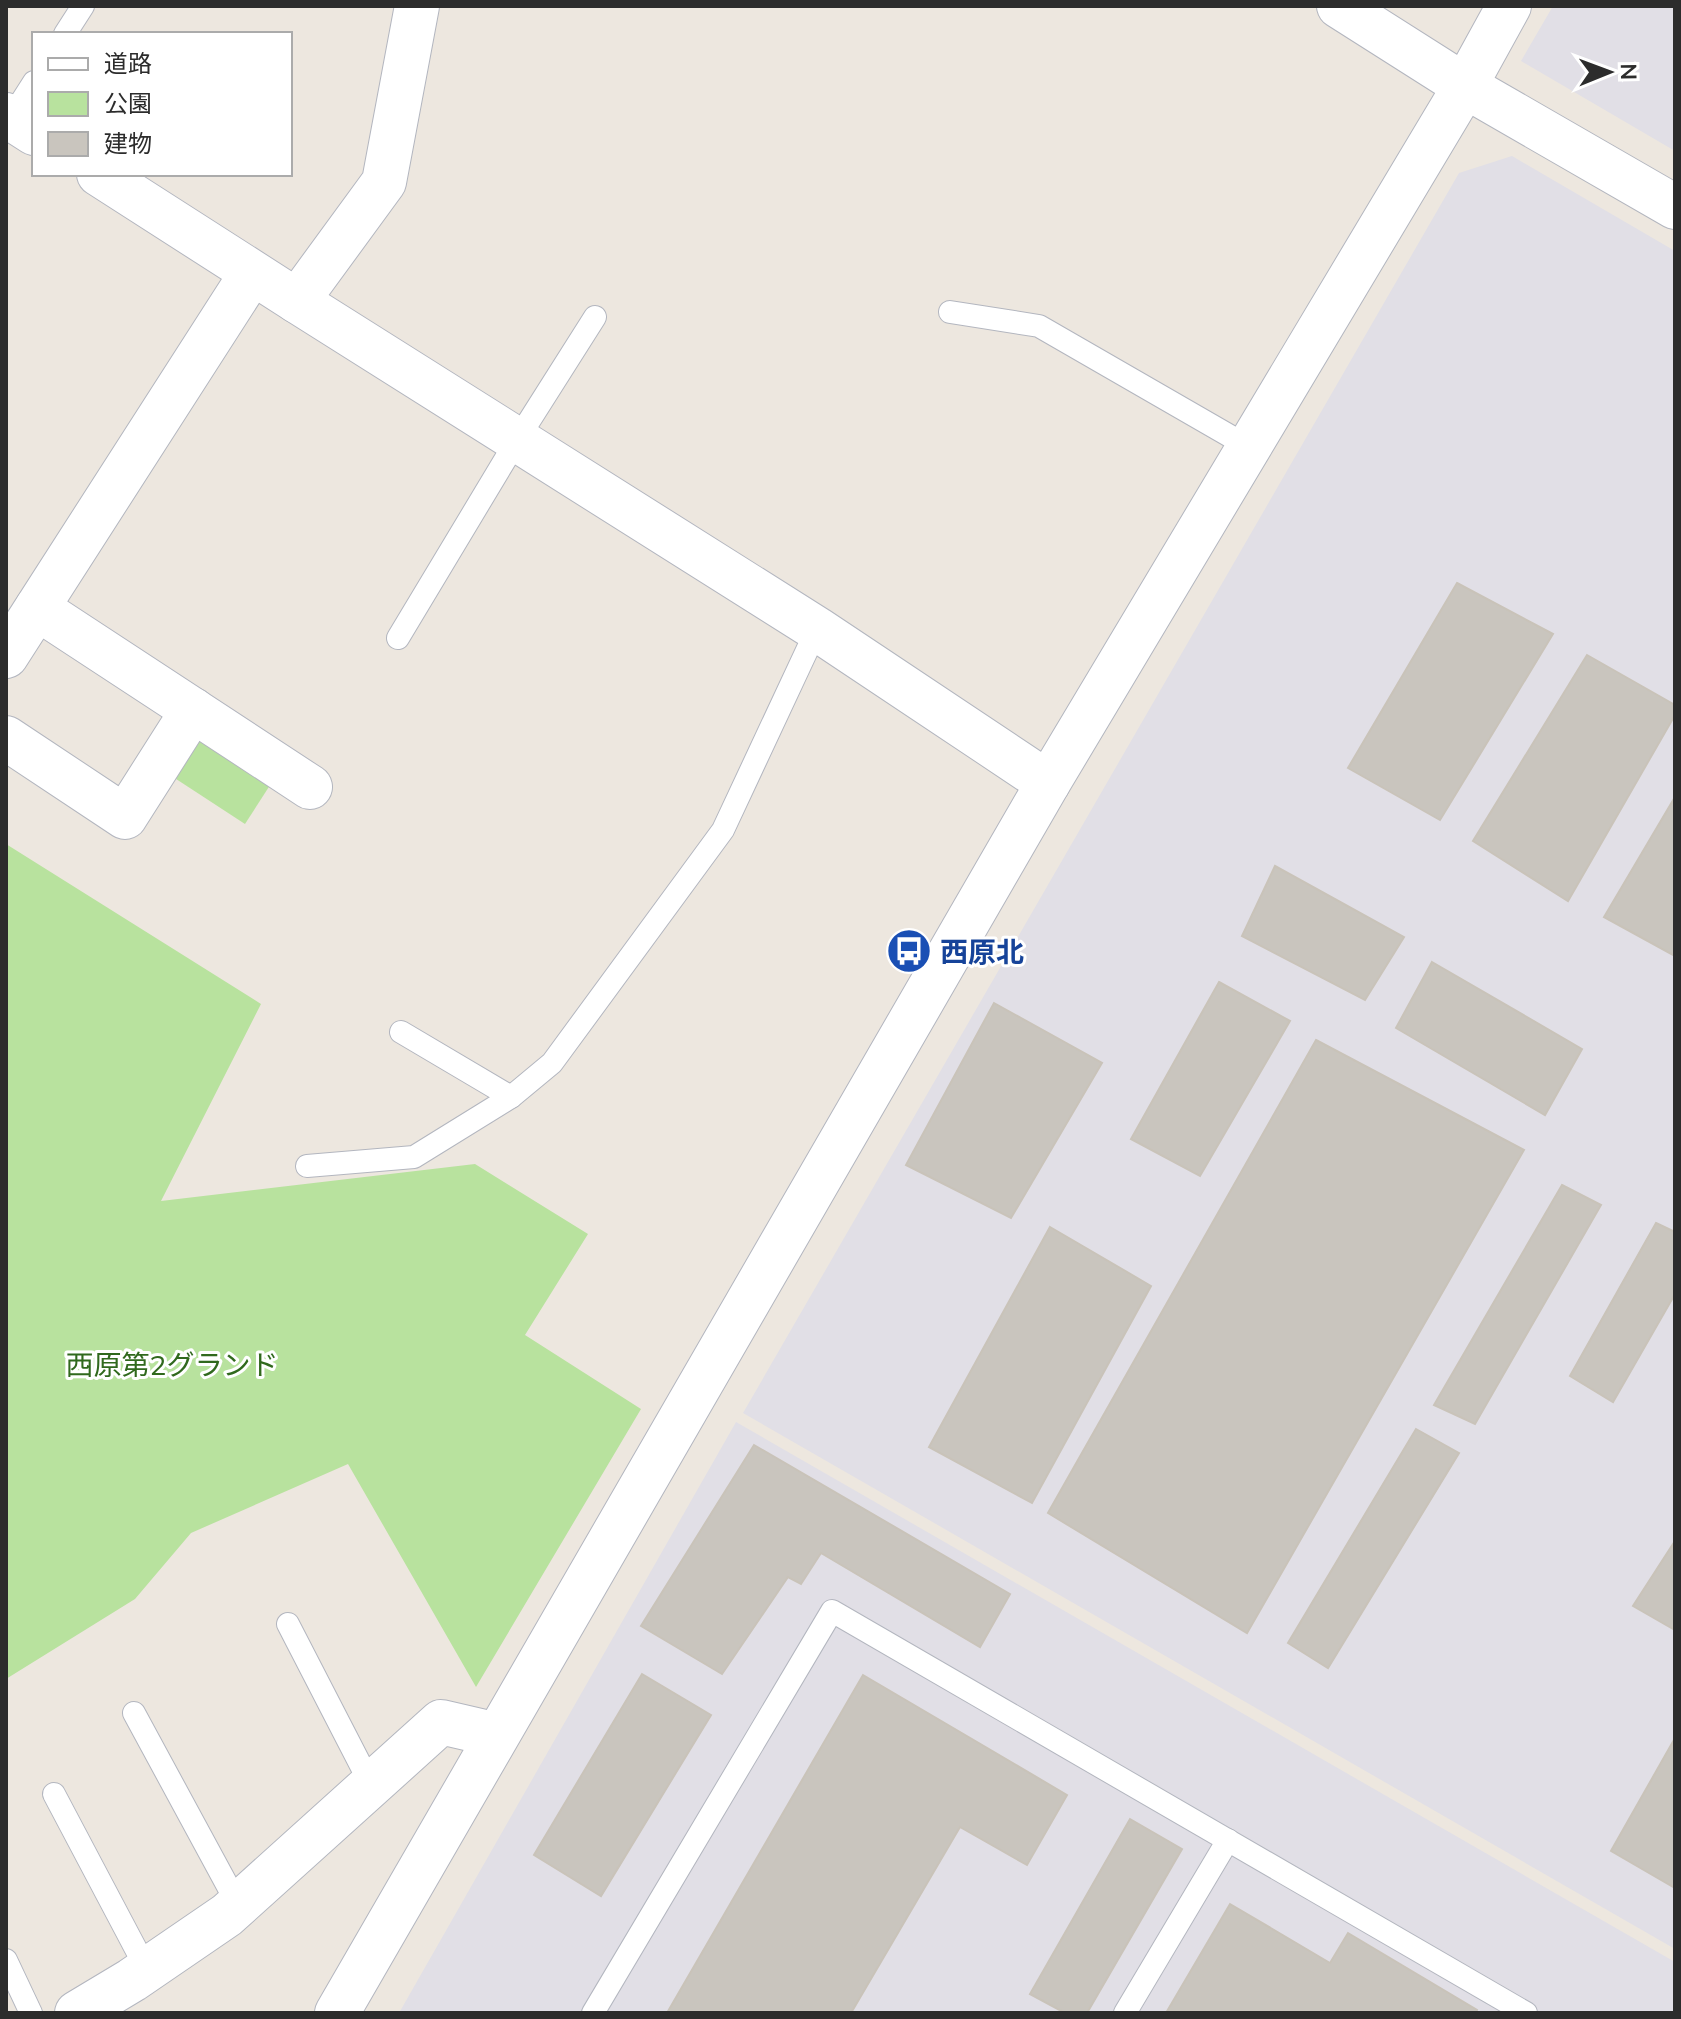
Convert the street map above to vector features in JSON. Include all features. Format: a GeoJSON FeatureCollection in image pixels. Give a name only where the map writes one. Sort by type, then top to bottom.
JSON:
{"type":"FeatureCollection","features":[{"type":"Feature","properties":{"kind":"street"},"geometry":{"type":"LineString","coordinates":[[297,301],[384,182],[417,6]]}},
{"type":"Feature","properties":{"kind":"street"},"geometry":{"type":"LineString","coordinates":[[1339,6],[1465,86],[1675,207]]}},
{"type":"Feature","properties":{"kind":"street"},"geometry":{"type":"LineString","coordinates":[[346,2010],[497,1735],[1048,783],[1465,86],[1509,6]]}},
{"type":"Feature","properties":{"kind":"street"},"geometry":{"type":"LineString","coordinates":[[102,176],[817,629],[1048,783]]}},
{"type":"Feature","properties":{"kind":"street"},"geometry":{"type":"LineString","coordinates":[[6,656],[252,273]]}},
{"type":"Feature","properties":{"kind":"street"},"geometry":{"type":"LineString","coordinates":[[37,608],[310,787]]}},
{"type":"Feature","properties":{"kind":"street"},"geometry":{"type":"LineString","coordinates":[[6,738],[125,817],[193,710]]}},
{"type":"Feature","properties":{"kind":"street"},"geometry":{"type":"LineString","coordinates":[[77,2013],[227,1915],[441,1722],[497,1735]]}},
{"type":"Feature","properties":{"kind":"lane"},"geometry":{"type":"LineString","coordinates":[[66,32],[83,6]]}},
{"type":"Feature","properties":{"kind":"lane"},"geometry":{"type":"LineString","coordinates":[[17,122],[32,87]]}},
{"type":"Feature","properties":{"kind":"lane"},"geometry":{"type":"LineString","coordinates":[[950,312],[1039,326],[1249,447]]}},
{"type":"Feature","properties":{"kind":"lane"},"geometry":{"type":"LineString","coordinates":[[398,638],[595,317]]}},
{"type":"Feature","properties":{"kind":"lane"},"geometry":{"type":"LineString","coordinates":[[307,1166],[414,1157],[511,1097],[552,1063],[723,830],[817,629]]}},
{"type":"Feature","properties":{"kind":"lane"},"geometry":{"type":"LineString","coordinates":[[401,1032],[511,1097]]}},
{"type":"Feature","properties":{"kind":"lane"},"geometry":{"type":"LineString","coordinates":[[593,2013],[832,1611],[1526,2013]]}},
{"type":"Feature","properties":{"kind":"lane"},"geometry":{"type":"LineString","coordinates":[[288,1624],[371,1785]]}},
{"type":"Feature","properties":{"kind":"lane"},"geometry":{"type":"LineString","coordinates":[[134,1713],[238,1905]]}},
{"type":"Feature","properties":{"kind":"lane"},"geometry":{"type":"LineString","coordinates":[[54,1794],[147,1970]]}},
{"type":"Feature","properties":{"kind":"lane"},"geometry":{"type":"LineString","coordinates":[[1125,2013],[1228,1840]]}},
{"type":"Feature","properties":{"kind":"lane"},"geometry":{"type":"LineString","coordinates":[[6,1960],[31,2013]]}},
{"type":"Feature","properties":{"kind":"shaded area"},"geometry":{"type":"Polygon","coordinates":[[[1553,6],[1675,6],[1675,151],[1521,61],[1553,6]]]}},
{"type":"Feature","properties":{"kind":"shaded area"},"geometry":{"type":"Polygon","coordinates":[[[1512,156],[1675,251],[1675,1949],[743,1413],[1459,173],[1512,156]]]}},
{"type":"Feature","properties":{"kind":"shaded area"},"geometry":{"type":"Polygon","coordinates":[[[736,1422],[1675,1962],[1675,2013],[399,2013],[736,1422]]]}},
{"type":"Feature","properties":{"kind":"green space"},"geometry":{"type":"Polygon","coordinates":[[[202,731],[274,779],[245,824],[173,777],[202,731]]]}},
{"type":"Feature","properties":{"kind":"green space","name":"西原第2グランド"},"geometry":{"type":"Polygon","coordinates":[[[6,844],[261,1004],[161,1201],[475,1164],[588,1234],[525,1335],[641,1409],[476,1687],[348,1464],[191,1533],[135,1599],[6,1679],[6,844]]]}},
{"type":"Feature","properties":{"kind":"building"},"geometry":{"type":"Polygon","coordinates":[[[1457,583],[1553,634],[1440,820],[1348,768],[1457,583]]]}},
{"type":"Feature","properties":{"kind":"building"},"geometry":{"type":"Polygon","coordinates":[[[1587,655],[1675,705],[1675,715],[1568,901],[1473,841],[1587,655]]]}},
{"type":"Feature","properties":{"kind":"building"},"geometry":{"type":"Polygon","coordinates":[[[1675,797],[1675,956],[1604,917],[1675,797]]]}},
{"type":"Feature","properties":{"kind":"building"},"geometry":{"type":"Polygon","coordinates":[[[1275,866],[1404,937],[1365,1000],[1242,936],[1275,866]]]}},
{"type":"Feature","properties":{"kind":"building"},"geometry":{"type":"Polygon","coordinates":[[[1432,962],[1582,1049],[1545,1115],[1396,1028],[1432,962]]]}},
{"type":"Feature","properties":{"kind":"building"},"geometry":{"type":"Polygon","coordinates":[[[1219,982],[1290,1021],[1200,1176],[1131,1139],[1219,982]]]}},
{"type":"Feature","properties":{"kind":"building"},"geometry":{"type":"Polygon","coordinates":[[[994,1003],[1102,1063],[1011,1218],[906,1165],[994,1003]]]}},
{"type":"Feature","properties":{"kind":"building"},"geometry":{"type":"Polygon","coordinates":[[[1316,1040],[1524,1150],[1247,1633],[1048,1513],[1316,1040]]]}},
{"type":"Feature","properties":{"kind":"building"},"geometry":{"type":"Polygon","coordinates":[[[1562,1185],[1601,1205],[1475,1424],[1434,1405],[1562,1185]]]}},
{"type":"Feature","properties":{"kind":"building"},"geometry":{"type":"Polygon","coordinates":[[[1656,1223],[1675,1232],[1675,1294],[1613,1402],[1570,1376],[1656,1223]]]}},
{"type":"Feature","properties":{"kind":"building"},"geometry":{"type":"Polygon","coordinates":[[[1050,1227],[1151,1286],[1032,1503],[929,1447],[1050,1227]]]}},
{"type":"Feature","properties":{"kind":"building"},"geometry":{"type":"Polygon","coordinates":[[[1416,1429],[1459,1453],[1328,1668],[1288,1643],[1416,1429]]]}},
{"type":"Feature","properties":{"kind":"building"},"geometry":{"type":"Polygon","coordinates":[[[754,1445],[1010,1594],[980,1647],[821,1553],[801,1584],[788,1577],[722,1674],[641,1626],[754,1445]]]}},
{"type":"Feature","properties":{"kind":"building"},"geometry":{"type":"Polygon","coordinates":[[[1675,1541],[1675,1630],[1633,1606],[1675,1541]]]}},
{"type":"Feature","properties":{"kind":"building"},"geometry":{"type":"Polygon","coordinates":[[[642,1674],[711,1715],[601,1896],[534,1855],[642,1674]]]}},
{"type":"Feature","properties":{"kind":"building"},"geometry":{"type":"Polygon","coordinates":[[[863,1675],[1067,1795],[1027,1865],[960,1827],[851,2013],[667,2013],[863,1675]]]}},
{"type":"Feature","properties":{"kind":"building"},"geometry":{"type":"Polygon","coordinates":[[[1675,1738],[1675,1888],[1611,1851],[1675,1738]]]}},
{"type":"Feature","properties":{"kind":"building"},"geometry":{"type":"Polygon","coordinates":[[[1130,1819],[1182,1849],[1087,2013],[1065,2013],[1030,1994],[1130,1819]]]}},
{"type":"Feature","properties":{"kind":"building"},"geometry":{"type":"Polygon","coordinates":[[[1230,1904],[1330,1963],[1348,1933],[1477,2010],[1476,2013],[1166,2013],[1230,1904]]]}},
{"type":"Feature","properties":{"kind":"place","name":"西原北"},"geometry":{"type":"Point","coordinates":[909,951]}}]}
